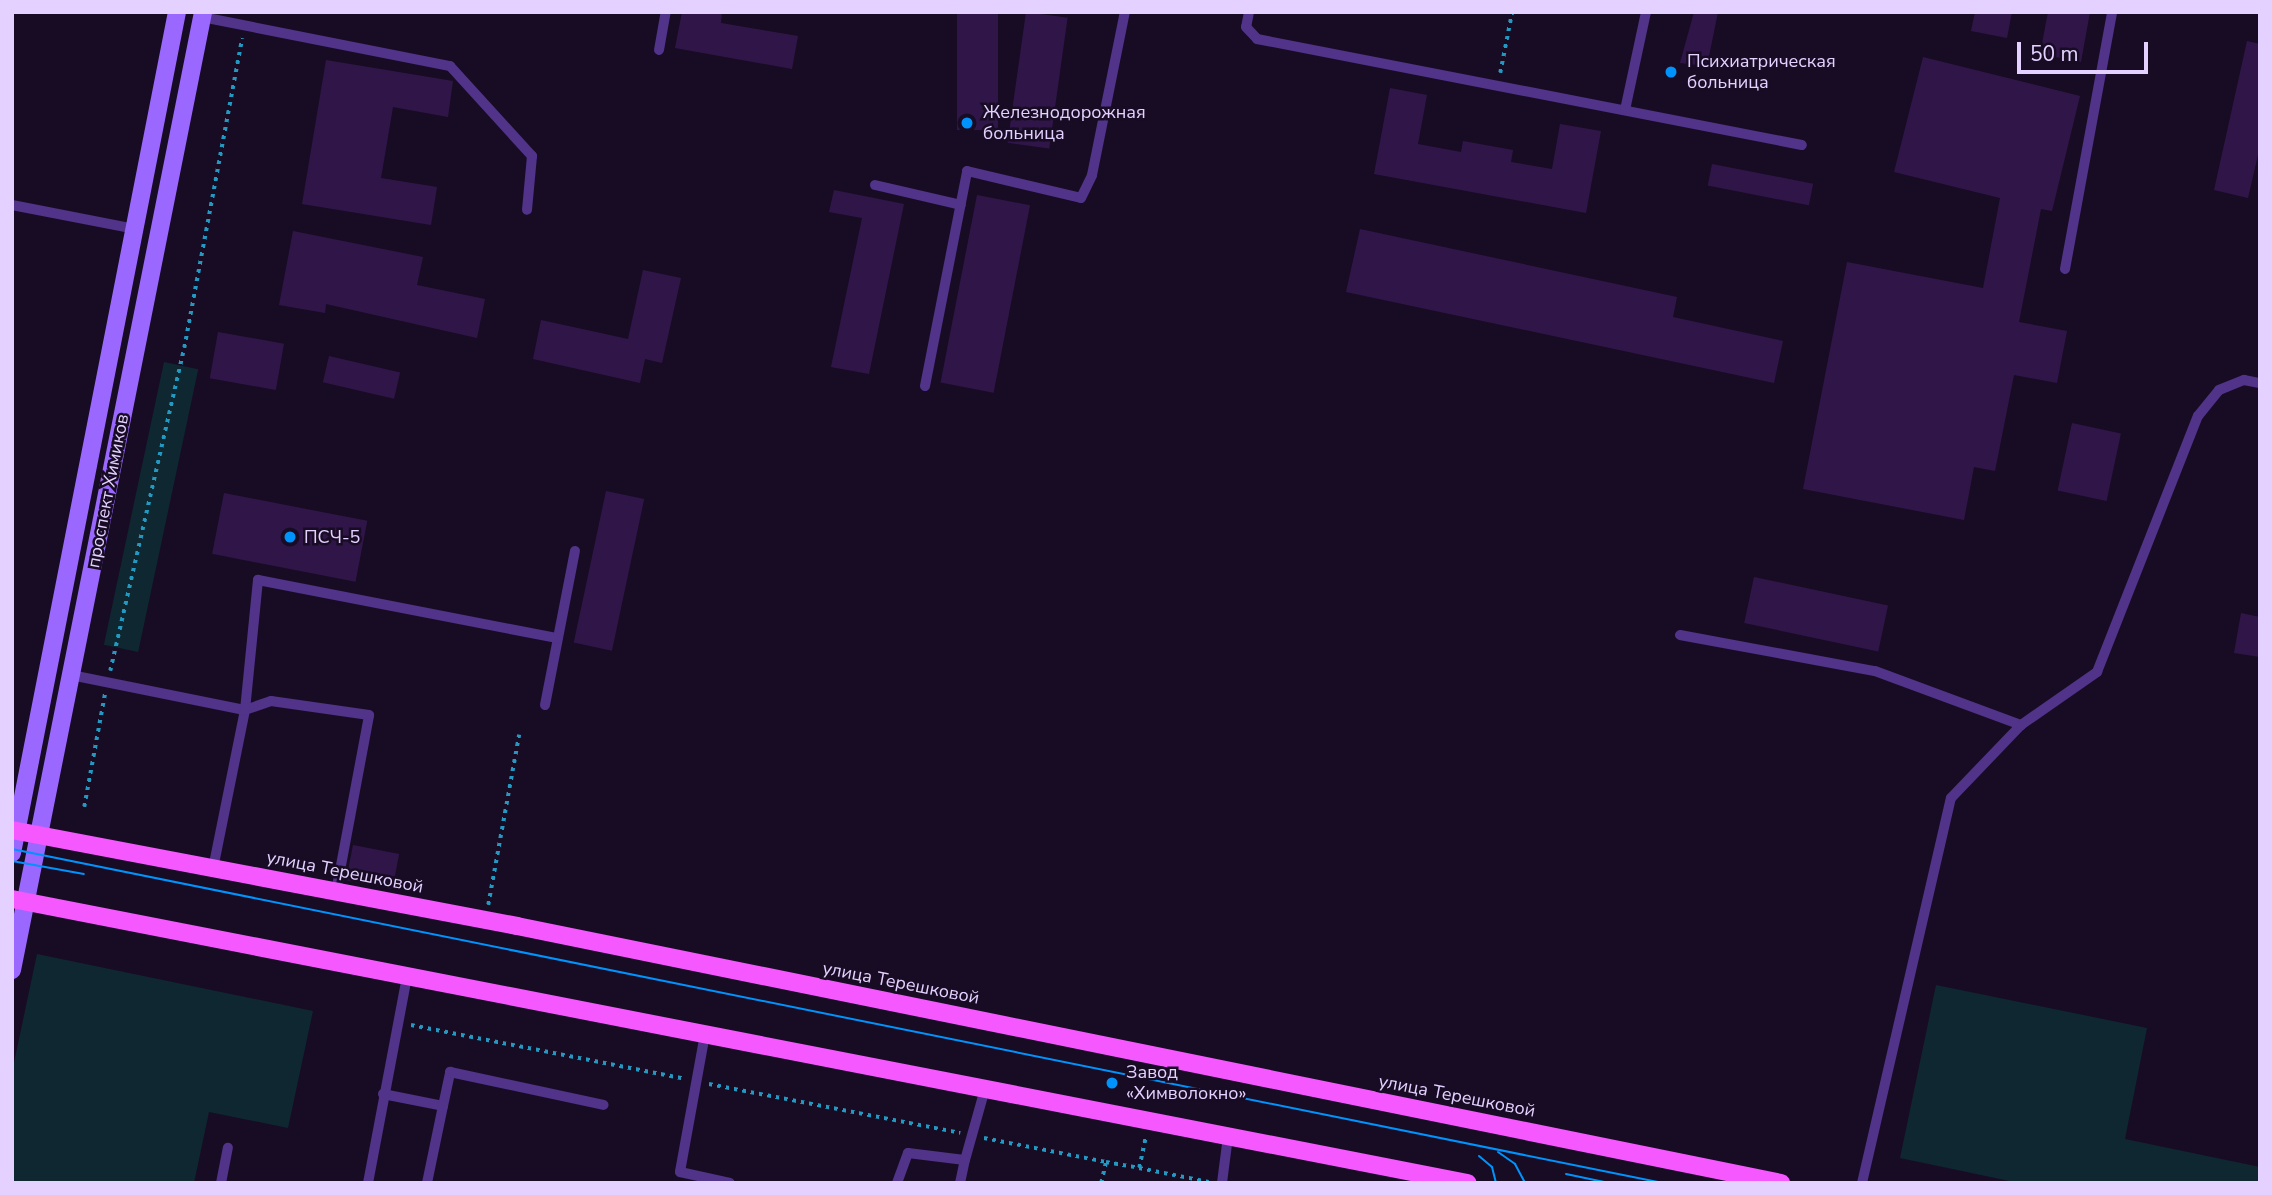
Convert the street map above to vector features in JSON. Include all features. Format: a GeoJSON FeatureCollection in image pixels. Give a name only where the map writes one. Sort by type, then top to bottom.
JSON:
{"type":"FeatureCollection","features":[{"type":"Feature","properties":{"kind":"main road","name":"проспект Химиков"},"geometry":{"type":"LineString","coordinates":[[12,853],[14,831],[177,12]]}},
{"type":"Feature","properties":{"kind":"main road","name":"проспект Химиков"},"geometry":{"type":"LineString","coordinates":[[12,970],[18,900],[39,835],[203,14]]}},
{"type":"Feature","properties":{"kind":"main road","name":"улица Терешковой"},"geometry":{"type":"LineString","coordinates":[[14,831],[486,920],[1781,1183]]}},
{"type":"Feature","properties":{"kind":"main road"},"geometry":{"type":"LineString","coordinates":[[18,900],[1468,1183]]}},
{"type":"Feature","properties":{"kind":"lane"},"geometry":{"type":"LineString","coordinates":[[659,50],[666,12]]}},
{"type":"Feature","properties":{"kind":"lane"},"geometry":{"type":"LineString","coordinates":[[925,386],[967,171],[1081,198],[1091,175],[1125,12]]}},
{"type":"Feature","properties":{"kind":"lane"},"geometry":{"type":"LineString","coordinates":[[1250,12],[1246,27],[1256,39],[1802,145]]}},
{"type":"Feature","properties":{"kind":"lane"},"geometry":{"type":"LineString","coordinates":[[1625,110],[1646,12]]}},
{"type":"Feature","properties":{"kind":"lane"},"geometry":{"type":"LineString","coordinates":[[2065,269],[2112,12]]}},
{"type":"Feature","properties":{"kind":"lane"},"geometry":{"type":"LineString","coordinates":[[203,14],[244,25],[450,66],[532,156],[527,210]]}},
{"type":"Feature","properties":{"kind":"lane"},"geometry":{"type":"LineString","coordinates":[[146,170],[170,174]]}},
{"type":"Feature","properties":{"kind":"lane"},"geometry":{"type":"LineString","coordinates":[[875,185],[961,205]]}},
{"type":"Feature","properties":{"kind":"lane"},"geometry":{"type":"LineString","coordinates":[[12,205],[135,229]]}},
{"type":"Feature","properties":{"kind":"lane"},"geometry":{"type":"LineString","coordinates":[[1862,1183],[1951,798],[2021,725],[2097,673],[2198,416],[2219,390],[2244,380],[2260,383]]}},
{"type":"Feature","properties":{"kind":"lane"},"geometry":{"type":"LineString","coordinates":[[545,705],[575,551]]}},
{"type":"Feature","properties":{"kind":"lane"},"geometry":{"type":"LineString","coordinates":[[213,868],[245,710],[258,580],[557,638]]}},
{"type":"Feature","properties":{"kind":"lane"},"geometry":{"type":"LineString","coordinates":[[1679,635],[1875,671],[2021,725]]}},
{"type":"Feature","properties":{"kind":"lane"},"geometry":{"type":"LineString","coordinates":[[71,675],[245,710],[271,701],[369,715],[336,892]]}},
{"type":"Feature","properties":{"kind":"lane"},"geometry":{"type":"LineString","coordinates":[[368,1183],[407,976]]}},
{"type":"Feature","properties":{"kind":"lane"},"geometry":{"type":"LineString","coordinates":[[705,1034],[680,1172],[730,1183]]}},
{"type":"Feature","properties":{"kind":"lane"},"geometry":{"type":"LineString","coordinates":[[427,1183],[450,1072],[604,1105]]}},
{"type":"Feature","properties":{"kind":"lane"},"geometry":{"type":"LineString","coordinates":[[960,1183],[985,1089]]}},
{"type":"Feature","properties":{"kind":"lane"},"geometry":{"type":"LineString","coordinates":[[383,1094],[443,1106]]}},
{"type":"Feature","properties":{"kind":"lane"},"geometry":{"type":"LineString","coordinates":[[1222,1183],[1228,1136]]}},
{"type":"Feature","properties":{"kind":"lane"},"geometry":{"type":"LineString","coordinates":[[221,1183],[228,1148]]}},
{"type":"Feature","properties":{"kind":"lane"},"geometry":{"type":"LineString","coordinates":[[897,1183],[908,1153],[965,1160]]}},
{"type":"Feature","properties":{"kind":"path"},"geometry":{"type":"LineString","coordinates":[[1497,86],[1512,12]]}},
{"type":"Feature","properties":{"kind":"path"},"geometry":{"type":"LineString","coordinates":[[84,807],[107,682],[184,348],[244,25]]}},
{"type":"Feature","properties":{"kind":"path"},"geometry":{"type":"LineString","coordinates":[[486,920],[519,735]]}},
{"type":"Feature","properties":{"kind":"path"},"geometry":{"type":"LineString","coordinates":[[398,1022],[1210,1183]]}},
{"type":"Feature","properties":{"kind":"path"},"geometry":{"type":"LineString","coordinates":[[1139,1168],[1147,1130]]}},
{"type":"Feature","properties":{"kind":"path"},"geometry":{"type":"LineString","coordinates":[[1101,1183],[1106,1162]]}},
{"type":"Feature","properties":{"kind":"shaded area"},"geometry":{"type":"Polygon","coordinates":[[[164,362],[198,369],[138,652],[104,645],[164,362]]]}},
{"type":"Feature","properties":{"kind":"shaded area"},"geometry":{"type":"Polygon","coordinates":[[[37,954],[313,1011],[288,1128],[209,1112],[194,1183],[12,1183],[12,1072],[37,954]]]}},
{"type":"Feature","properties":{"kind":"shaded area"},"geometry":{"type":"Polygon","coordinates":[[[1936,985],[2147,1028],[2125,1139],[2260,1167],[2260,1183],[2019,1183],[1900,1158],[1936,985]]]}},
{"type":"Feature","properties":{"kind":"building"},"geometry":{"type":"Polygon","coordinates":[[[682,12],[722,12],[721,23],[798,36],[792,69],[675,48],[682,12]]]}},
{"type":"Feature","properties":{"kind":"building"},"geometry":{"type":"Polygon","coordinates":[[[957,12],[998,12],[998,130],[957,130],[957,12]]]}},
{"type":"Feature","properties":{"kind":"building"},"geometry":{"type":"Polygon","coordinates":[[[1026,12],[1068,18],[1049,149],[1008,143],[1026,12]]]}},
{"type":"Feature","properties":{"kind":"building"},"geometry":{"type":"Polygon","coordinates":[[[1694,12],[1718,12],[1707,66],[1680,63],[1694,12]]]}},
{"type":"Feature","properties":{"kind":"building"},"geometry":{"type":"Polygon","coordinates":[[[1975,12],[2012,12],[2007,38],[1971,31],[1975,12]]]}},
{"type":"Feature","properties":{"kind":"building"},"geometry":{"type":"Polygon","coordinates":[[[2048,12],[2090,12],[2081,62],[2040,54],[2048,12]]]}},
{"type":"Feature","properties":{"kind":"building"},"geometry":{"type":"Polygon","coordinates":[[[2247,41],[2260,44],[2260,146],[2248,198],[2214,190],[2247,41]]]}},
{"type":"Feature","properties":{"kind":"building"},"geometry":{"type":"Polygon","coordinates":[[[1923,57],[2080,96],[2052,211],[2041,209],[2019,322],[2067,331],[2057,383],[2014,375],[1995,471],[1974,467],[1964,520],[1803,489],[1847,262],[1983,288],[2000,198],[1894,172],[1923,57]]]}},
{"type":"Feature","properties":{"kind":"building"},"geometry":{"type":"Polygon","coordinates":[[[326,60],[453,81],[448,117],[393,107],[381,178],[437,187],[431,225],[302,204],[326,60]]]}},
{"type":"Feature","properties":{"kind":"building"},"geometry":{"type":"Polygon","coordinates":[[[1390,88],[1427,95],[1418,144],[1461,152],[1463,141],[1513,150],[1511,162],[1552,169],[1560,124],[1601,131],[1586,213],[1374,174],[1390,88]]]}},
{"type":"Feature","properties":{"kind":"building"},"geometry":{"type":"Polygon","coordinates":[[[1712,164],[1813,184],[1809,205],[1708,186],[1712,164]]]}},
{"type":"Feature","properties":{"kind":"building"},"geometry":{"type":"Polygon","coordinates":[[[834,190],[904,204],[869,374],[831,367],[862,218],[829,212],[834,190]]]}},
{"type":"Feature","properties":{"kind":"building"},"geometry":{"type":"Polygon","coordinates":[[[977,195],[1030,205],[994,393],[941,382],[977,195]]]}},
{"type":"Feature","properties":{"kind":"building"},"geometry":{"type":"Polygon","coordinates":[[[1360,229],[1677,297],[1673,317],[1783,341],[1774,383],[1346,292],[1360,229]]]}},
{"type":"Feature","properties":{"kind":"building"},"geometry":{"type":"Polygon","coordinates":[[[293,231],[423,257],[417,285],[485,299],[477,338],[326,304],[325,313],[279,305],[293,231]]]}},
{"type":"Feature","properties":{"kind":"building"},"geometry":{"type":"Polygon","coordinates":[[[643,270],[681,278],[662,363],[645,359],[640,383],[533,359],[541,320],[628,339],[643,270]]]}},
{"type":"Feature","properties":{"kind":"building"},"geometry":{"type":"Polygon","coordinates":[[[218,332],[284,344],[276,390],[210,378],[218,332]]]}},
{"type":"Feature","properties":{"kind":"building"},"geometry":{"type":"Polygon","coordinates":[[[329,356],[400,372],[394,399],[323,382],[329,356]]]}},
{"type":"Feature","properties":{"kind":"building"},"geometry":{"type":"Polygon","coordinates":[[[2072,423],[2121,433],[2107,501],[2058,490],[2072,423]]]}},
{"type":"Feature","properties":{"kind":"building"},"geometry":{"type":"Polygon","coordinates":[[[606,491],[644,499],[612,651],[574,643],[606,491]]]}},
{"type":"Feature","properties":{"kind":"building","name":"ПСЧ-5"},"geometry":{"type":"Polygon","coordinates":[[[224,493],[367,521],[355,582],[212,554],[224,493]]]}},
{"type":"Feature","properties":{"kind":"building"},"geometry":{"type":"Polygon","coordinates":[[[1754,577],[1888,605],[1878,651],[1744,623],[1754,577]]]}},
{"type":"Feature","properties":{"kind":"building"},"geometry":{"type":"Polygon","coordinates":[[[2241,613],[2260,617],[2260,657],[2234,653],[2241,613]]]}},
{"type":"Feature","properties":{"kind":"building"},"geometry":{"type":"Polygon","coordinates":[[[353,845],[399,854],[392,889],[346,880],[353,845]]]}},
{"type":"Feature","properties":{"kind":"tram line"},"geometry":{"type":"LineString","coordinates":[[12,849],[1662,1183]]}},
{"type":"Feature","properties":{"kind":"tram line"},"geometry":{"type":"LineString","coordinates":[[12,861],[84,874]]}},
{"type":"Feature","properties":{"kind":"tram line"},"geometry":{"type":"LineString","coordinates":[[1498,1152],[1515,1164],[1525,1183]]}},
{"type":"Feature","properties":{"kind":"tram line"},"geometry":{"type":"LineString","coordinates":[[1479,1156],[1492,1167],[1496,1183]]}},
{"type":"Feature","properties":{"kind":"tram line"},"geometry":{"type":"LineString","coordinates":[[1566,1174],[1609,1183]]}},
{"type":"Feature","properties":{"kind":"place","name":"Психиатрическая больница"},"geometry":{"type":"Point","coordinates":[1671,72]}},
{"type":"Feature","properties":{"kind":"place","name":"Железнодорожная больница"},"geometry":{"type":"Point","coordinates":[967,123]}},
{"type":"Feature","properties":{"kind":"place","name":"ПСЧ-5"},"geometry":{"type":"Point","coordinates":[290,537]}},
{"type":"Feature","properties":{"kind":"place","name":"Завод «Химволокно»"},"geometry":{"type":"Point","coordinates":[1112,1083]}}]}
